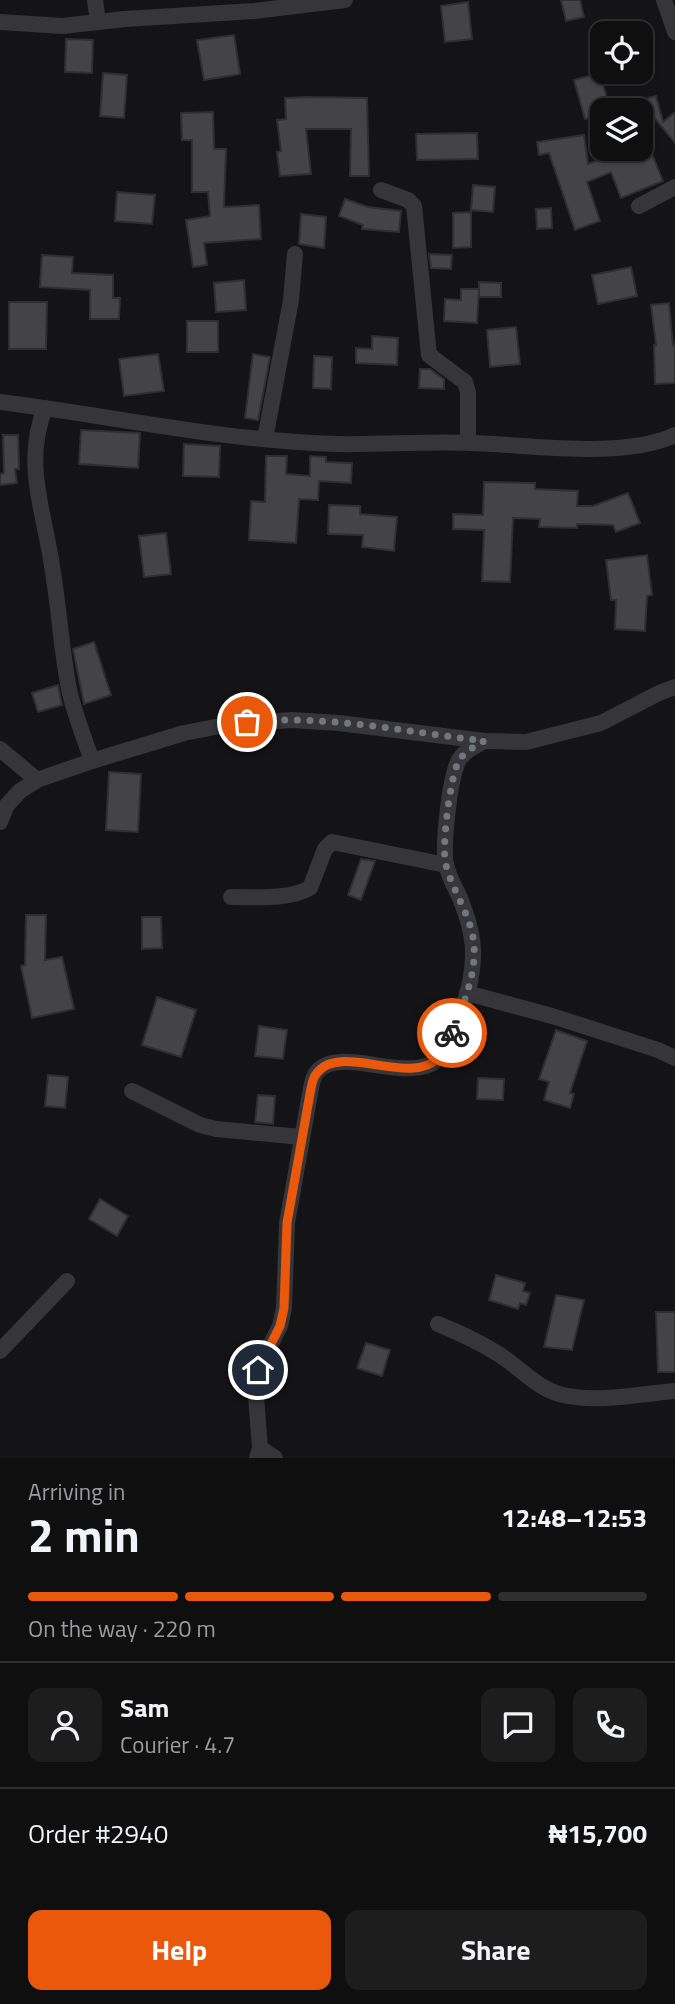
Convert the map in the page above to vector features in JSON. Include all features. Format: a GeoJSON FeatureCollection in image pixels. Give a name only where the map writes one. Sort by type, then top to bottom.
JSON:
{"type":"FeatureCollection","features":[{"type":"Feature","properties":{"kind":"street"},"geometry":{"type":"LineString","coordinates":[[95,0],[98,22]]}},
{"type":"Feature","properties":{"kind":"street"},"geometry":{"type":"LineString","coordinates":[[0,23],[62,26],[254,11],[345,0]]}},
{"type":"Feature","properties":{"kind":"street"},"geometry":{"type":"LineString","coordinates":[[664,0],[675,32]]}},
{"type":"Feature","properties":{"kind":"street"},"geometry":{"type":"LineString","coordinates":[[639,206],[675,187]]}},
{"type":"Feature","properties":{"kind":"street"},"geometry":{"type":"LineString","coordinates":[[381,190],[408,200],[414,206],[429,355],[465,382],[468,392],[468,443]]}},
{"type":"Feature","properties":{"kind":"street"},"geometry":{"type":"LineString","coordinates":[[265,439],[291,299],[295,254]]}},
{"type":"Feature","properties":{"kind":"street"},"geometry":{"type":"LineString","coordinates":[[0,402],[172,428],[337,444],[468,443],[601,449],[664,440],[675,435]]}},
{"type":"Feature","properties":{"kind":"street"},"geometry":{"type":"LineString","coordinates":[[45,408],[34,443],[34,467],[40,512],[52,562],[70,692],[92,761]]}},
{"type":"Feature","properties":{"kind":"street"},"geometry":{"type":"LineString","coordinates":[[0,822],[7,805],[20,791],[37,780],[184,733],[262,721],[339,723],[484,741],[526,742],[584,728],[614,717],[659,692],[675,687]]}},
{"type":"Feature","properties":{"kind":"street"},"geometry":{"type":"LineString","coordinates":[[275,1458],[258,1453],[256,1383],[258,1370],[282,1317],[287,1223],[311,1088],[316,1073],[325,1065],[338,1062],[412,1068],[426,1066],[438,1058],[448,1043],[467,993],[475,956],[472,929],[446,865],[443,844],[457,763],[466,752],[484,741]]}},
{"type":"Feature","properties":{"kind":"street"},"geometry":{"type":"LineString","coordinates":[[0,749],[37,780]]}},
{"type":"Feature","properties":{"kind":"street"},"geometry":{"type":"LineString","coordinates":[[230,897],[263,897],[302,892],[310,888],[325,849],[332,842],[446,865]]}},
{"type":"Feature","properties":{"kind":"street"},"geometry":{"type":"LineString","coordinates":[[467,993],[658,1050],[675,1058]]}},
{"type":"Feature","properties":{"kind":"street"},"geometry":{"type":"LineString","coordinates":[[132,1091],[200,1125],[301,1138]]}},
{"type":"Feature","properties":{"kind":"street"},"geometry":{"type":"LineString","coordinates":[[0,1351],[67,1281]]}},
{"type":"Feature","properties":{"kind":"street"},"geometry":{"type":"LineString","coordinates":[[438,1324],[467,1335],[539,1384],[561,1395],[628,1397],[675,1391]]}},
{"type":"Feature","properties":{"kind":"building"},"geometry":{"type":"Polygon","coordinates":[[[561,0],[580,0],[584,17],[566,21],[561,0]]]}},
{"type":"Feature","properties":{"kind":"building"},"geometry":{"type":"Polygon","coordinates":[[[468,2],[472,39],[445,42],[441,6],[468,2]]]}},
{"type":"Feature","properties":{"kind":"building"},"geometry":{"type":"Polygon","coordinates":[[[234,35],[240,74],[204,80],[197,40],[234,35]]]}},
{"type":"Feature","properties":{"kind":"building"},"geometry":{"type":"Polygon","coordinates":[[[66,39],[93,40],[92,73],[65,72],[66,39]]]}},
{"type":"Feature","properties":{"kind":"building"},"geometry":{"type":"Polygon","coordinates":[[[103,73],[127,75],[124,118],[100,116],[103,73]]]}},
{"type":"Feature","properties":{"kind":"building"},"geometry":{"type":"Polygon","coordinates":[[[590,76],[590,84],[603,84],[607,98],[590,98],[590,118],[585,119],[574,80],[590,76]]]}},
{"type":"Feature","properties":{"kind":"building"},"geometry":{"type":"Polygon","coordinates":[[[656,96],[663,122],[675,112],[675,143],[653,116],[653,98],[648,98],[656,96]]]}},
{"type":"Feature","properties":{"kind":"building"},"geometry":{"type":"Polygon","coordinates":[[[285,98],[367,98],[369,176],[350,176],[351,129],[306,129],[311,174],[280,176],[277,152],[281,151],[277,120],[286,119],[285,98]]]}},
{"type":"Feature","properties":{"kind":"building"},"geometry":{"type":"Polygon","coordinates":[[[213,112],[214,149],[226,149],[224,207],[259,205],[261,239],[204,243],[207,265],[193,267],[186,220],[210,216],[208,192],[192,192],[192,140],[182,140],[181,113],[213,112]]]}},
{"type":"Feature","properties":{"kind":"building"},"geometry":{"type":"Polygon","coordinates":[[[477,133],[478,159],[417,160],[416,134],[477,133]]]}},
{"type":"Feature","properties":{"kind":"building"},"geometry":{"type":"Polygon","coordinates":[[[584,135],[588,164],[596,161],[653,161],[653,157],[663,181],[621,198],[611,172],[587,182],[600,221],[575,230],[549,153],[539,155],[537,142],[584,135]]]}},
{"type":"Feature","properties":{"kind":"building"},"geometry":{"type":"Polygon","coordinates":[[[473,185],[495,187],[493,212],[471,210],[473,185]]]}},
{"type":"Feature","properties":{"kind":"building"},"geometry":{"type":"Polygon","coordinates":[[[117,192],[155,195],[152,224],[115,221],[117,192]]]}},
{"type":"Feature","properties":{"kind":"building"},"geometry":{"type":"Polygon","coordinates":[[[345,199],[368,207],[401,211],[399,232],[362,229],[363,225],[339,216],[345,199]]]}},
{"type":"Feature","properties":{"kind":"building"},"geometry":{"type":"Polygon","coordinates":[[[551,208],[552,228],[537,229],[536,209],[551,208]]]}},
{"type":"Feature","properties":{"kind":"building"},"geometry":{"type":"Polygon","coordinates":[[[471,212],[471,247],[453,248],[453,213],[471,212]]]}},
{"type":"Feature","properties":{"kind":"building"},"geometry":{"type":"Polygon","coordinates":[[[301,214],[326,217],[324,248],[299,244],[301,214]]]}},
{"type":"Feature","properties":{"kind":"building"},"geometry":{"type":"Polygon","coordinates":[[[429,254],[452,255],[451,269],[431,268],[429,254]]]}},
{"type":"Feature","properties":{"kind":"building"},"geometry":{"type":"Polygon","coordinates":[[[42,255],[73,257],[72,273],[113,275],[113,298],[120,298],[119,319],[90,319],[90,290],[40,287],[42,255]]]}},
{"type":"Feature","properties":{"kind":"building"},"geometry":{"type":"Polygon","coordinates":[[[631,267],[637,296],[598,304],[592,275],[631,267]]]}},
{"type":"Feature","properties":{"kind":"building"},"geometry":{"type":"Polygon","coordinates":[[[244,280],[246,310],[216,312],[214,283],[244,280]]]}},
{"type":"Feature","properties":{"kind":"building"},"geometry":{"type":"Polygon","coordinates":[[[479,282],[501,283],[501,297],[479,297],[479,282]]]}},
{"type":"Feature","properties":{"kind":"building"},"geometry":{"type":"Polygon","coordinates":[[[461,289],[479,289],[477,323],[444,321],[445,299],[461,300],[461,289]]]}},
{"type":"Feature","properties":{"kind":"building"},"geometry":{"type":"Polygon","coordinates":[[[9,302],[47,302],[46,349],[9,349],[9,302]]]}},
{"type":"Feature","properties":{"kind":"building"},"geometry":{"type":"Polygon","coordinates":[[[669,303],[673,345],[675,344],[675,383],[655,384],[656,345],[651,305],[669,303]]]}},
{"type":"Feature","properties":{"kind":"building"},"geometry":{"type":"Polygon","coordinates":[[[187,321],[218,321],[218,352],[187,352],[187,321]]]}},
{"type":"Feature","properties":{"kind":"building"},"geometry":{"type":"Polygon","coordinates":[[[516,327],[520,364],[490,367],[487,330],[516,327]]]}},
{"type":"Feature","properties":{"kind":"building"},"geometry":{"type":"Polygon","coordinates":[[[372,336],[398,338],[397,365],[356,363],[356,348],[372,349],[372,336]]]}},
{"type":"Feature","properties":{"kind":"building"},"geometry":{"type":"Polygon","coordinates":[[[158,354],[164,391],[124,396],[119,359],[158,354]]]}},
{"type":"Feature","properties":{"kind":"building"},"geometry":{"type":"Polygon","coordinates":[[[253,354],[270,357],[258,420],[245,418],[253,354]]]}},
{"type":"Feature","properties":{"kind":"building"},"geometry":{"type":"Polygon","coordinates":[[[314,356],[332,357],[331,389],[313,388],[314,356]]]}},
{"type":"Feature","properties":{"kind":"building"},"geometry":{"type":"Polygon","coordinates":[[[420,369],[430,369],[444,379],[444,389],[419,388],[420,369]]]}},
{"type":"Feature","properties":{"kind":"building"},"geometry":{"type":"Polygon","coordinates":[[[81,430],[140,433],[138,468],[79,464],[81,430]]]}},
{"type":"Feature","properties":{"kind":"building"},"geometry":{"type":"Polygon","coordinates":[[[3,435],[18,435],[19,469],[15,469],[17,483],[0,485],[0,474],[4,473],[3,435]]]}},
{"type":"Feature","properties":{"kind":"building"},"geometry":{"type":"Polygon","coordinates":[[[184,444],[220,446],[219,477],[183,476],[184,444]]]}},
{"type":"Feature","properties":{"kind":"building"},"geometry":{"type":"Polygon","coordinates":[[[266,456],[287,456],[286,474],[310,476],[310,456],[326,457],[326,462],[352,463],[351,483],[319,481],[318,500],[299,499],[296,543],[249,540],[251,501],[265,502],[266,456]]]}},
{"type":"Feature","properties":{"kind":"building"},"geometry":{"type":"Polygon","coordinates":[[[484,482],[535,483],[535,489],[578,491],[577,506],[593,506],[628,493],[640,523],[616,532],[613,525],[539,527],[540,519],[513,518],[510,582],[482,581],[484,530],[453,529],[453,514],[483,515],[484,482]]]}},
{"type":"Feature","properties":{"kind":"building"},"geometry":{"type":"Polygon","coordinates":[[[329,505],[360,506],[360,514],[397,517],[394,551],[362,547],[363,535],[328,534],[329,505]]]}},
{"type":"Feature","properties":{"kind":"building"},"geometry":{"type":"Polygon","coordinates":[[[166,533],[171,574],[144,577],[139,536],[166,533]]]}},
{"type":"Feature","properties":{"kind":"building"},"geometry":{"type":"Polygon","coordinates":[[[647,555],[652,595],[647,596],[645,631],[615,629],[616,600],[611,600],[606,560],[647,555]]]}},
{"type":"Feature","properties":{"kind":"building"},"geometry":{"type":"Polygon","coordinates":[[[94,642],[111,695],[84,704],[73,649],[94,642]]]}},
{"type":"Feature","properties":{"kind":"building"},"geometry":{"type":"Polygon","coordinates":[[[58,685],[62,705],[38,712],[32,693],[58,685]]]}},
{"type":"Feature","properties":{"kind":"building"},"geometry":{"type":"Polygon","coordinates":[[[109,772],[141,774],[138,832],[106,830],[109,772]]]}},
{"type":"Feature","properties":{"kind":"building"},"geometry":{"type":"Polygon","coordinates":[[[361,859],[375,861],[361,900],[348,895],[361,859]]]}},
{"type":"Feature","properties":{"kind":"building"},"geometry":{"type":"Polygon","coordinates":[[[26,915],[46,915],[45,960],[62,957],[74,1009],[32,1018],[21,966],[25,965],[26,915]]]}},
{"type":"Feature","properties":{"kind":"building"},"geometry":{"type":"Polygon","coordinates":[[[142,917],[161,917],[162,948],[142,949],[142,917]]]}},
{"type":"Feature","properties":{"kind":"building"},"geometry":{"type":"Polygon","coordinates":[[[157,997],[196,1010],[181,1057],[142,1045],[157,997]]]}},
{"type":"Feature","properties":{"kind":"building"},"geometry":{"type":"Polygon","coordinates":[[[259,1026],[287,1030],[283,1059],[255,1056],[259,1026]]]}},
{"type":"Feature","properties":{"kind":"building"},"geometry":{"type":"Polygon","coordinates":[[[556,1030],[587,1041],[570,1093],[574,1094],[570,1108],[544,1100],[549,1082],[539,1079],[556,1030]]]}},
{"type":"Feature","properties":{"kind":"building"},"geometry":{"type":"Polygon","coordinates":[[[48,1075],[68,1077],[65,1108],[45,1106],[48,1075]]]}},
{"type":"Feature","properties":{"kind":"building"},"geometry":{"type":"Polygon","coordinates":[[[478,1078],[504,1079],[503,1100],[477,1099],[478,1078]]]}},
{"type":"Feature","properties":{"kind":"building"},"geometry":{"type":"Polygon","coordinates":[[[258,1095],[275,1096],[273,1124],[255,1122],[258,1095]]]}},
{"type":"Feature","properties":{"kind":"building"},"geometry":{"type":"Polygon","coordinates":[[[100,1199],[128,1216],[117,1236],[89,1219],[100,1199]]]}},
{"type":"Feature","properties":{"kind":"building"},"geometry":{"type":"Polygon","coordinates":[[[496,1275],[525,1283],[523,1291],[530,1293],[526,1305],[520,1303],[518,1309],[489,1300],[496,1275]]]}},
{"type":"Feature","properties":{"kind":"building"},"geometry":{"type":"Polygon","coordinates":[[[556,1295],[584,1300],[572,1350],[544,1347],[556,1295]]]}},
{"type":"Feature","properties":{"kind":"building"},"geometry":{"type":"Polygon","coordinates":[[[656,1312],[675,1312],[675,1372],[658,1372],[656,1312]]]}},
{"type":"Feature","properties":{"kind":"building"},"geometry":{"type":"Polygon","coordinates":[[[366,1343],[390,1350],[382,1376],[357,1368],[366,1343]]]}},
{"type":"Feature","properties":{"kind":"way so far"},"geometry":{"type":"LineString","coordinates":[[247,722],[292,720],[339,723],[484,741],[466,752],[457,763],[443,844],[446,865],[472,929],[475,956],[467,993],[452,1033]]}},
{"type":"Feature","properties":{"kind":"route"},"geometry":{"type":"LineString","coordinates":[[258,1370],[280,1326],[284,1308],[287,1223],[301,1138],[316,1073],[325,1065],[338,1062],[412,1068],[426,1066],[438,1058],[452,1033]]}}]}
